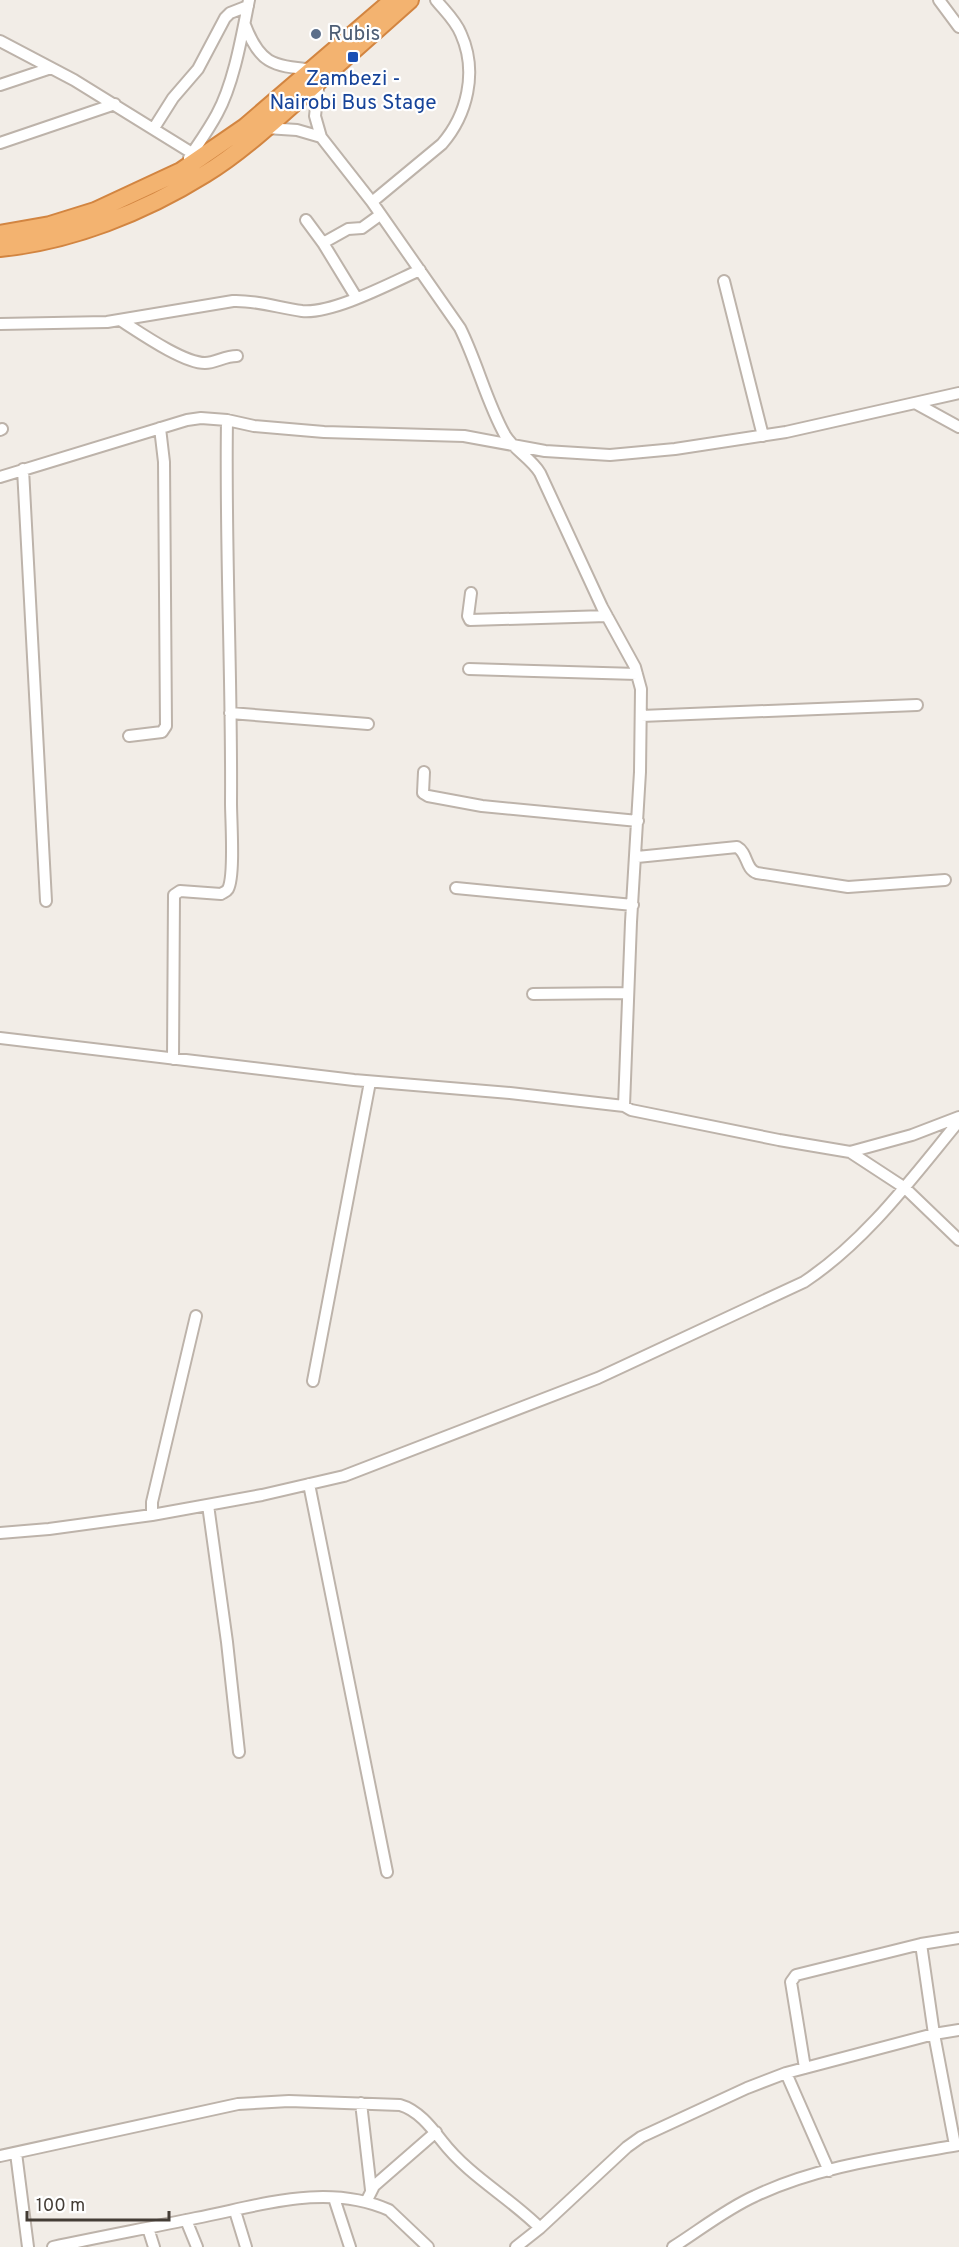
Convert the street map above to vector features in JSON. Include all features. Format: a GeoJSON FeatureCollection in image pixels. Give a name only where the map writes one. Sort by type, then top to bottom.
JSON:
{"type":"FeatureCollection","features":[{"type":"Feature","properties":{"kind":"highway"},"geometry":{"type":"LineString","coordinates":[[0,234],[50,225],[95,210],[181,171],[315,75],[402,2]]}},
{"type":"Feature","properties":{"kind":"highway"},"geometry":{"type":"LineString","coordinates":[[0,248],[69,235],[170,195],[207,173],[266,129],[315,75]]}},
{"type":"Feature","properties":{"kind":"street"},"geometry":{"type":"LineString","coordinates":[[372,202],[442,144],[460,120],[469,77],[466,46],[461,32],[436,0]]}},
{"type":"Feature","properties":{"kind":"street"},"geometry":{"type":"LineString","coordinates":[[939,0],[959,27]]}},
{"type":"Feature","properties":{"kind":"street"},"geometry":{"type":"LineString","coordinates":[[181,171],[218,113],[225,96],[248,3]]}},
{"type":"Feature","properties":{"kind":"street"},"geometry":{"type":"LineString","coordinates":[[154,128],[172,98],[198,69],[225,18],[248,3]]}},
{"type":"Feature","properties":{"kind":"street"},"geometry":{"type":"LineString","coordinates":[[244,24],[255,49],[272,63],[315,75],[315,116],[321,137],[372,202],[460,328],[471,349],[506,437],[534,464],[540,473],[607,616],[637,674],[641,689],[637,857],[628,993],[624,1106]]}},
{"type":"Feature","properties":{"kind":"street"},"geometry":{"type":"LineString","coordinates":[[0,41],[115,104],[192,153]]}},
{"type":"Feature","properties":{"kind":"street"},"geometry":{"type":"LineString","coordinates":[[0,85],[51,68]]}},
{"type":"Feature","properties":{"kind":"street"},"geometry":{"type":"LineString","coordinates":[[0,143],[115,104]]}},
{"type":"Feature","properties":{"kind":"street"},"geometry":{"type":"LineString","coordinates":[[266,129],[297,130],[321,137]]}},
{"type":"Feature","properties":{"kind":"street"},"geometry":{"type":"LineString","coordinates":[[323,243],[348,229],[362,228],[380,215]]}},
{"type":"Feature","properties":{"kind":"street"},"geometry":{"type":"LineString","coordinates":[[306,220],[356,297]]}},
{"type":"Feature","properties":{"kind":"street"},"geometry":{"type":"LineString","coordinates":[[0,324],[89,323],[249,300],[315,311],[356,297],[420,270]]}},
{"type":"Feature","properties":{"kind":"street"},"geometry":{"type":"LineString","coordinates":[[724,281],[763,436]]}},
{"type":"Feature","properties":{"kind":"street"},"geometry":{"type":"LineString","coordinates":[[120,320],[156,343],[201,363],[211,362],[225,356],[237,356]]}},
{"type":"Feature","properties":{"kind":"street"},"geometry":{"type":"LineString","coordinates":[[0,477],[160,428],[201,418],[254,426],[324,432],[464,436],[545,451],[619,454],[675,449],[763,436],[959,393]]}},
{"type":"Feature","properties":{"kind":"street"},"geometry":{"type":"LineString","coordinates":[[917,404],[959,428]]}},
{"type":"Feature","properties":{"kind":"street"},"geometry":{"type":"LineString","coordinates":[[173,1059],[174,895],[180,891],[221,894],[229,888],[231,870],[226,420]]}},
{"type":"Feature","properties":{"kind":"street"},"geometry":{"type":"LineString","coordinates":[[129,736],[162,732],[166,726],[164,462],[160,428]]}},
{"type":"Feature","properties":{"kind":"street"},"geometry":{"type":"LineString","coordinates":[[23,469],[46,901]]}},
{"type":"Feature","properties":{"kind":"street"},"geometry":{"type":"LineString","coordinates":[[471,593],[468,616],[470,620],[607,616]]}},
{"type":"Feature","properties":{"kind":"street"},"geometry":{"type":"LineString","coordinates":[[469,669],[637,674]]}},
{"type":"Feature","properties":{"kind":"street"},"geometry":{"type":"LineString","coordinates":[[640,716],[917,705]]}},
{"type":"Feature","properties":{"kind":"street"},"geometry":{"type":"LineString","coordinates":[[230,712],[368,724]]}},
{"type":"Feature","properties":{"kind":"street"},"geometry":{"type":"LineString","coordinates":[[424,772],[422,788],[423,793],[428,796],[482,806],[638,821]]}},
{"type":"Feature","properties":{"kind":"street"},"geometry":{"type":"LineString","coordinates":[[637,857],[737,847],[743,851],[750,870],[757,873],[848,888],[945,880]]}},
{"type":"Feature","properties":{"kind":"street"},"geometry":{"type":"LineString","coordinates":[[456,888],[633,905]]}},
{"type":"Feature","properties":{"kind":"street"},"geometry":{"type":"LineString","coordinates":[[533,994],[628,993]]}},
{"type":"Feature","properties":{"kind":"street"},"geometry":{"type":"LineString","coordinates":[[0,1038],[370,1082],[510,1093],[624,1106],[631,1110],[850,1152],[904,1188],[959,1240]]}},
{"type":"Feature","properties":{"kind":"street"},"geometry":{"type":"LineString","coordinates":[[314,1381],[370,1082]]}},
{"type":"Feature","properties":{"kind":"street"},"geometry":{"type":"LineString","coordinates":[[850,1152],[959,1119]]}},
{"type":"Feature","properties":{"kind":"street"},"geometry":{"type":"LineString","coordinates":[[0,1533],[49,1530],[152,1515],[344,1476],[598,1378],[804,1282],[842,1253],[904,1188],[959,1119]]}},
{"type":"Feature","properties":{"kind":"street"},"geometry":{"type":"LineString","coordinates":[[152,1515],[153,1502],[196,1316]]}},
{"type":"Feature","properties":{"kind":"street"},"geometry":{"type":"LineString","coordinates":[[309,1484],[387,1872]]}},
{"type":"Feature","properties":{"kind":"street"},"geometry":{"type":"LineString","coordinates":[[208,1505],[239,1752]]}},
{"type":"Feature","properties":{"kind":"street"},"geometry":{"type":"LineString","coordinates":[[805,2068],[791,1982],[793,1978],[921,1944],[959,1938]]}},
{"type":"Feature","properties":{"kind":"street"},"geometry":{"type":"LineString","coordinates":[[673,2247],[754,2196],[790,2182],[873,2160],[957,2145],[934,2034],[921,1944]]}},
{"type":"Feature","properties":{"kind":"street"},"geometry":{"type":"LineString","coordinates":[[516,2247],[540,2228],[627,2147],[641,2138],[747,2088],[786,2073],[934,2034],[959,2030]]}},
{"type":"Feature","properties":{"kind":"street"},"geometry":{"type":"LineString","coordinates":[[786,2073],[829,2172]]}},
{"type":"Feature","properties":{"kind":"street"},"geometry":{"type":"LineString","coordinates":[[0,2156],[238,2104],[270,2101],[361,2103],[407,2107],[436,2132],[442,2142],[477,2178],[520,2208],[540,2228]]}},
{"type":"Feature","properties":{"kind":"street"},"geometry":{"type":"LineString","coordinates":[[361,2103],[371,2190]]}},
{"type":"Feature","properties":{"kind":"street"},"geometry":{"type":"LineString","coordinates":[[366,2202],[371,2190],[436,2132]]}},
{"type":"Feature","properties":{"kind":"street"},"geometry":{"type":"LineString","coordinates":[[16,2153],[28,2247]]}},
{"type":"Feature","properties":{"kind":"street"},"geometry":{"type":"LineString","coordinates":[[334,2198],[350,2247]]}},
{"type":"Feature","properties":{"kind":"street"},"geometry":{"type":"LineString","coordinates":[[53,2247],[235,2211],[282,2199],[334,2198],[366,2202],[389,2210],[428,2247]]}},
{"type":"Feature","properties":{"kind":"street"},"geometry":{"type":"LineString","coordinates":[[235,2211],[246,2247]]}},
{"type":"Feature","properties":{"kind":"street"},"geometry":{"type":"LineString","coordinates":[[186,2220],[196,2247]]}},
{"type":"Feature","properties":{"kind":"street"},"geometry":{"type":"LineString","coordinates":[[148,2228],[152,2246]]}},
{"type":"Feature","properties":{"kind":"place","name":"Rubis"},"geometry":{"type":"Point","coordinates":[316,34]}},
{"type":"Feature","properties":{"kind":"place","name":"Zambezi - Nairobi Bus Stage"},"geometry":{"type":"Point","coordinates":[353,57]}}]}
